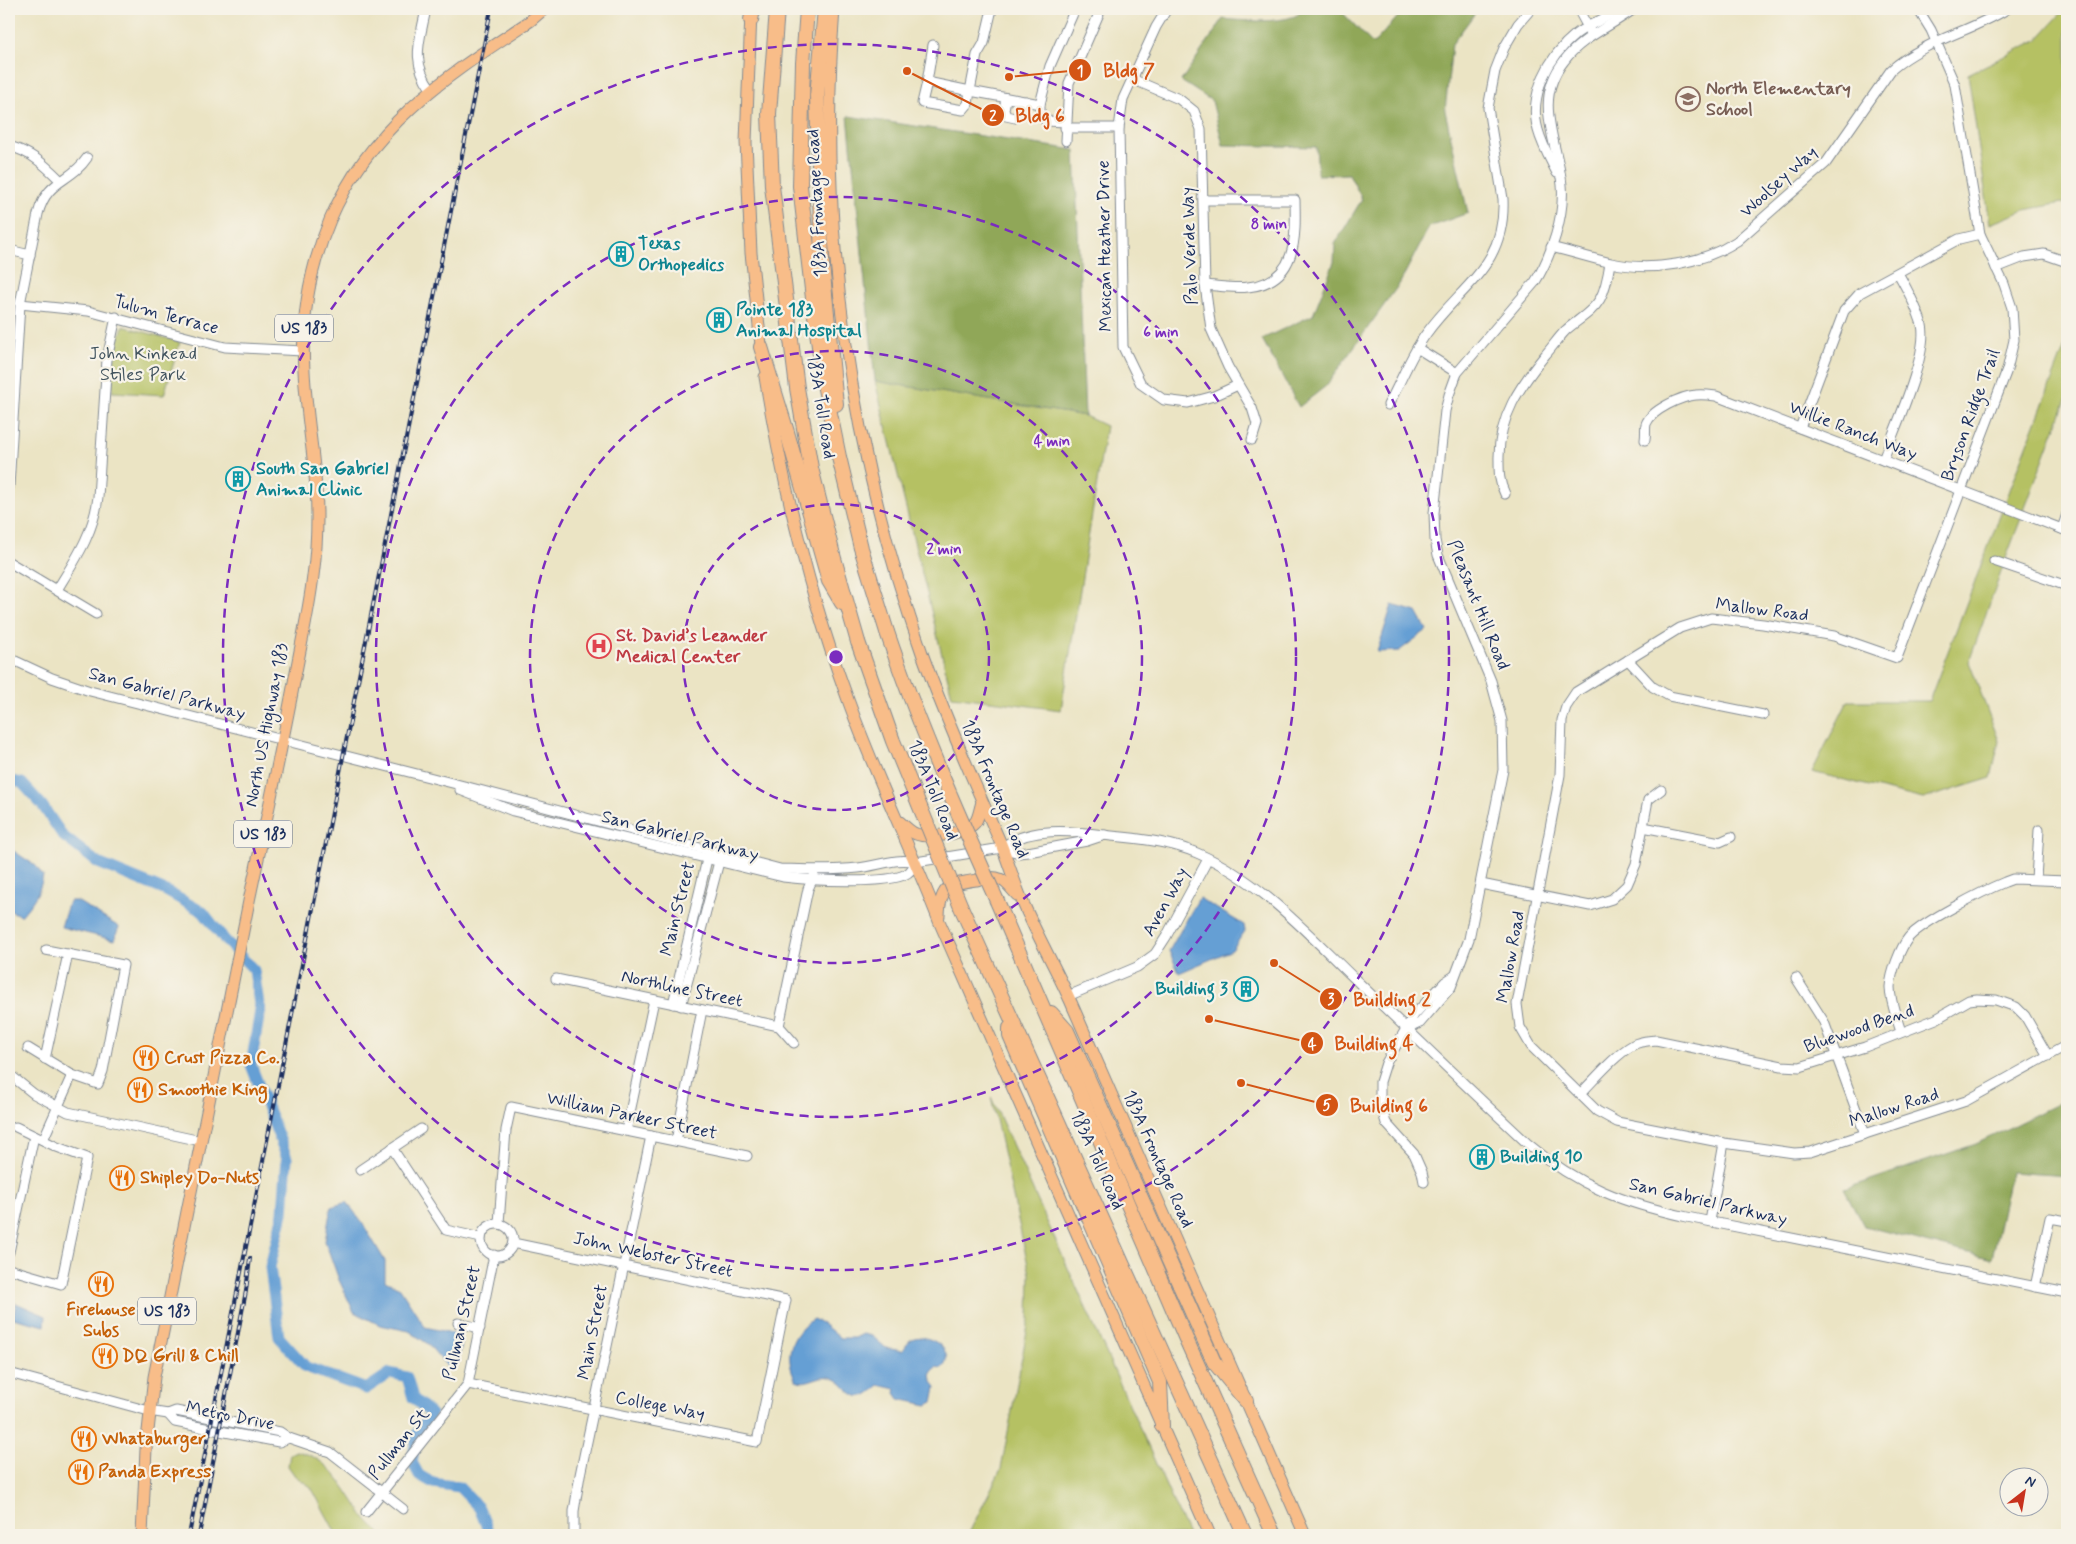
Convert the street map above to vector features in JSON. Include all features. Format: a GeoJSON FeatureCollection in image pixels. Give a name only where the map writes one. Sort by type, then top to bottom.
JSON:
{"type":"FeatureCollection","features":[{"type":"Feature","properties":{"kind":"highway","name":"183A Toll Road"},"geometry":{"type":"LineString","coordinates":[[777,9],[769,114],[772,186],[797,388],[812,468],[858,642],[893,741],[961,907],[1245,1535]]}},
{"type":"Feature","properties":{"kind":"highway","name":"183A Toll Road"},"geometry":{"type":"LineString","coordinates":[[807,9],[803,64],[800,186],[824,384],[861,548],[907,690],[930,747],[1186,1339],[1274,1535]]}},
{"type":"Feature","properties":{"kind":"highway"},"geometry":{"type":"LineString","coordinates":[[824,9],[817,96],[822,264],[846,487]]}},
{"type":"Feature","properties":{"kind":"highway"},"geometry":{"type":"LineString","coordinates":[[761,347],[829,581],[853,622]]}},
{"type":"Feature","properties":{"kind":"highway"},"geometry":{"type":"LineString","coordinates":[[1041,1001],[1067,1031],[1214,1362],[1246,1401]]}},
{"type":"Feature","properties":{"kind":"highway"},"geometry":{"type":"LineString","coordinates":[[1010,1012],[1010,1036],[1160,1382],[1162,1426]]}},
{"type":"Feature","properties":{"kind":"main road","name":"North US Highway 183"},"geometry":{"type":"LineString","coordinates":[[142,1535],[149,1411],[158,1358],[283,741],[309,602],[315,552],[317,503],[303,351],[307,302],[313,275],[322,243],[335,209],[346,188],[375,146],[401,116],[431,89],[530,21],[544,9]]}},
{"type":"Feature","properties":{"kind":"main road","name":"183A Frontage Road"},"geometry":{"type":"LineString","coordinates":[[834,9],[830,130],[832,207],[842,311],[858,416],[878,510],[901,590],[943,709],[1002,848],[1022,902],[1068,996],[1305,1535]]}},
{"type":"Feature","properties":{"kind":"main road"},"geometry":{"type":"LineString","coordinates":[[752,13],[747,88],[747,167],[751,253],[761,347],[774,429],[805,564],[847,696],[877,775],[916,862],[939,921],[1210,1535]]}},
{"type":"Feature","properties":{"kind":"main road"},"geometry":{"type":"LineString","coordinates":[[898,821],[914,834],[926,837],[962,831],[972,826],[982,802]]}},
{"type":"Feature","properties":{"kind":"main road"},"geometry":{"type":"LineString","coordinates":[[939,921],[939,904],[942,894],[946,888],[954,883],[991,877],[999,878],[1007,884],[1022,902]]}},
{"type":"Feature","properties":{"kind":"street"},"geometry":{"type":"LineString","coordinates":[[426,9],[418,49],[418,64],[422,76],[431,89]]}},
{"type":"Feature","properties":{"kind":"street"},"geometry":{"type":"LineString","coordinates":[[933,45],[922,103],[964,110],[968,104],[977,55],[984,43],[992,9]]}},
{"type":"Feature","properties":{"kind":"street"},"geometry":{"type":"LineString","coordinates":[[1075,9],[1050,66],[1040,104],[1040,115],[1046,121],[1066,125],[1119,128]]}},
{"type":"Feature","properties":{"kind":"street"},"geometry":{"type":"LineString","coordinates":[[1066,141],[1069,83],[1101,9]]}},
{"type":"Feature","properties":{"kind":"street","name":"Mexican Heather Drive"},"geometry":{"type":"LineString","coordinates":[[1167,9],[1156,27],[1123,99],[1119,128],[1123,347],[1141,384],[1164,400],[1188,403],[1214,396],[1238,385]]}},
{"type":"Feature","properties":{"kind":"street"},"geometry":{"type":"LineString","coordinates":[[1388,405],[1417,348],[1427,333],[1490,260],[1499,241],[1504,213],[1503,198],[1488,108],[1495,71],[1504,48],[1518,24],[1531,9]]}},
{"type":"Feature","properties":{"kind":"street"},"geometry":{"type":"LineString","coordinates":[[1578,9],[1593,36]]}},
{"type":"Feature","properties":{"kind":"street","name":"Pleasant Hill Road"},"geometry":{"type":"LineString","coordinates":[[1562,184],[1544,147],[1538,129],[1536,111],[1545,73],[1555,56],[1577,33],[1619,9]]}},
{"type":"Feature","properties":{"kind":"street","name":"Pleasant Hill Road"},"geometry":{"type":"LineString","coordinates":[[1424,1182],[1415,1156],[1386,1123],[1379,1092],[1382,1074],[1414,1015],[1445,982],[1454,976],[1463,958],[1469,939],[1503,770],[1502,721],[1491,681],[1443,570],[1434,531],[1434,513],[1445,411],[1457,373],[1535,282],[1542,271],[1560,221],[1563,203],[1562,184],[1548,117],[1549,96],[1554,77],[1562,63],[1577,48],[1634,9]]}},
{"type":"Feature","properties":{"kind":"street","name":"Bryson Ridge Trail"},"geometry":{"type":"LineString","coordinates":[[1898,658],[2007,370],[2014,340],[2012,308],[2004,284],[1980,234],[1955,85],[1936,42],[1918,9]]}},
{"type":"Feature","properties":{"kind":"street","name":"Woolsey Way"},"geometry":{"type":"LineString","coordinates":[[1551,247],[1610,263],[1642,267],[1705,258],[1723,250],[1738,241],[1826,163],[1891,70],[1936,42],[1996,16],[2007,9]]}},
{"type":"Feature","properties":{"kind":"street","name":"Palo Verde Way"},"geometry":{"type":"LineString","coordinates":[[1132,79],[1179,100],[1194,111],[1201,129],[1205,285],[1211,329],[1238,385],[1252,408],[1257,424],[1252,440]]}},
{"type":"Feature","properties":{"kind":"street"},"geometry":{"type":"LineString","coordinates":[[927,82],[1040,104]]}},
{"type":"Feature","properties":{"kind":"street"},"geometry":{"type":"LineString","coordinates":[[1006,98],[1004,110],[1006,116],[1015,118],[1019,115],[1026,101]]}},
{"type":"Feature","properties":{"kind":"street"},"geometry":{"type":"LineString","coordinates":[[9,146],[24,150],[40,160],[60,180]]}},
{"type":"Feature","properties":{"kind":"street"},"geometry":{"type":"LineString","coordinates":[[9,487],[20,304],[41,203],[47,192],[60,180],[81,167],[87,158]]}},
{"type":"Feature","properties":{"kind":"street"},"geometry":{"type":"LineString","coordinates":[[1204,200],[1295,200],[1296,234],[1292,255],[1281,273],[1266,282],[1248,287],[1205,285]]}},
{"type":"Feature","properties":{"kind":"street"},"geometry":{"type":"LineString","coordinates":[[1800,428],[1844,311],[1860,293],[1959,239],[1980,234]]}},
{"type":"Feature","properties":{"kind":"street"},"geometry":{"type":"LineString","coordinates":[[9,250],[30,254]]}},
{"type":"Feature","properties":{"kind":"street"},"geometry":{"type":"LineString","coordinates":[[1996,268],[2024,257],[2044,254],[2067,262]]}},
{"type":"Feature","properties":{"kind":"street"},"geometry":{"type":"LineString","coordinates":[[1504,494],[1499,483],[1499,451],[1504,423],[1510,407],[1526,380],[1565,331],[1595,306],[1600,299],[1607,284],[1610,263]]}},
{"type":"Feature","properties":{"kind":"street"},"geometry":{"type":"LineString","coordinates":[[1883,460],[1916,371],[1923,344],[1922,326],[1919,316],[1898,273]]}},
{"type":"Feature","properties":{"kind":"street","name":"Tulum Terrace"},"geometry":{"type":"LineString","coordinates":[[20,304],[78,309],[116,317],[225,348],[303,351]]}},
{"type":"Feature","properties":{"kind":"street"},"geometry":{"type":"LineString","coordinates":[[57,590],[86,541],[95,514],[107,359],[116,317]]}},
{"type":"Feature","properties":{"kind":"street"},"geometry":{"type":"LineString","coordinates":[[1417,348],[1457,373]]}},
{"type":"Feature","properties":{"kind":"street","name":"Willie Ranch Way"},"geometry":{"type":"LineString","coordinates":[[1645,440],[1646,423],[1653,415],[1672,403],[1696,395],[1716,396],[2064,530]]}},
{"type":"Feature","properties":{"kind":"street"},"geometry":{"type":"LineString","coordinates":[[2064,530],[2067,514]]}},
{"type":"Feature","properties":{"kind":"street"},"geometry":{"type":"LineString","coordinates":[[1994,561],[2067,586]]}},
{"type":"Feature","properties":{"kind":"street"},"geometry":{"type":"LineString","coordinates":[[9,562],[96,614]]}},
{"type":"Feature","properties":{"kind":"street","name":"Mallow Road"},"geometry":{"type":"LineString","coordinates":[[1898,658],[1834,636],[1763,624],[1711,618],[1680,628],[1576,692],[1566,707],[1562,720],[1560,775],[1517,1004],[1518,1021],[1531,1046],[1598,1111],[1617,1122],[1724,1143],[1794,1153],[1810,1152],[1966,1101],[2067,1045]]}},
{"type":"Feature","properties":{"kind":"street","name":"San Gabriel Parkway"},"geometry":{"type":"LineString","coordinates":[[9,658],[52,678],[90,692],[437,780],[708,855],[718,863],[763,874],[811,880],[874,880],[904,875],[911,871],[916,862]]}},
{"type":"Feature","properties":{"kind":"street"},"geometry":{"type":"LineString","coordinates":[[1628,660],[1653,688],[1669,696],[1763,715]]}},
{"type":"Feature","properties":{"kind":"street"},"geometry":{"type":"LineString","coordinates":[[1480,884],[1590,906],[1612,899],[1627,885],[1636,864],[1648,800],[1661,790]]}},
{"type":"Feature","properties":{"kind":"street"},"geometry":{"type":"LineString","coordinates":[[1643,827],[1720,842],[1731,837]]}},
{"type":"Feature","properties":{"kind":"street"},"geometry":{"type":"LineString","coordinates":[[2036,879],[2039,830]]}},
{"type":"Feature","properties":{"kind":"street","name":"San Gabriel Parkway"},"geometry":{"type":"LineString","coordinates":[[1002,848],[1018,837],[1072,831],[1165,842],[1197,853],[1208,859],[1253,886],[1275,903],[1550,1163],[1571,1176],[1612,1196],[1648,1208],[2067,1293]]}},
{"type":"Feature","properties":{"kind":"street","name":"San Gabriel Parkway"},"geometry":{"type":"LineString","coordinates":[[708,855],[721,853],[780,869],[860,868],[902,859],[916,862],[1002,848],[1020,853],[1028,852],[1087,841],[1105,835]]}},
{"type":"Feature","properties":{"kind":"street","name":"Main Street"},"geometry":{"type":"LineString","coordinates":[[677,1005],[721,853]]}},
{"type":"Feature","properties":{"kind":"street","name":"Main Street"},"geometry":{"type":"LineString","coordinates":[[677,1005],[708,855]]}},
{"type":"Feature","properties":{"kind":"street","name":"Aven Way"},"geometry":{"type":"LineString","coordinates":[[1068,996],[1137,967],[1155,954],[1208,859]]}},
{"type":"Feature","properties":{"kind":"street"},"geometry":{"type":"LineString","coordinates":[[794,1043],[779,1026],[811,880],[817,870]]}},
{"type":"Feature","properties":{"kind":"street"},"geometry":{"type":"LineString","coordinates":[[1901,1032],[1890,987],[1891,979],[1908,938],[1922,927],[1996,885],[2013,879],[2067,881]]}},
{"type":"Feature","properties":{"kind":"street"},"geometry":{"type":"LineString","coordinates":[[28,1048],[72,1075],[98,1084],[103,1071],[123,965],[46,950]]}},
{"type":"Feature","properties":{"kind":"street"},"geometry":{"type":"LineString","coordinates":[[45,1059],[68,954]]}},
{"type":"Feature","properties":{"kind":"street"},"geometry":{"type":"LineString","coordinates":[[1796,978],[1824,1022],[1866,1134]]}},
{"type":"Feature","properties":{"kind":"street","name":"Northline Street"},"geometry":{"type":"LineString","coordinates":[[556,979],[779,1026]]}},
{"type":"Feature","properties":{"kind":"street"},"geometry":{"type":"LineString","coordinates":[[626,1131],[654,1000]]}},
{"type":"Feature","properties":{"kind":"street","name":"Bluewood Bend"},"geometry":{"type":"LineString","coordinates":[[1580,1094],[1622,1053],[1633,1045],[1644,1041],[1656,1040],[1676,1043],[1782,1066],[1800,1066],[1837,1056],[1936,1019],[1969,1000],[1996,1000],[2016,1007],[2025,1016],[2048,1056]]}},
{"type":"Feature","properties":{"kind":"street"},"geometry":{"type":"LineString","coordinates":[[676,1141],[702,1010]]}},
{"type":"Feature","properties":{"kind":"street"},"geometry":{"type":"LineString","coordinates":[[9,1074],[34,1094],[68,1112],[201,1141]]}},
{"type":"Feature","properties":{"kind":"street"},"geometry":{"type":"LineString","coordinates":[[43,1140],[72,1075]]}},
{"type":"Feature","properties":{"kind":"street","name":"William Parker Street"},"geometry":{"type":"LineString","coordinates":[[500,1223],[506,1130],[511,1107],[747,1156]]}},
{"type":"Feature","properties":{"kind":"street"},"geometry":{"type":"LineString","coordinates":[[9,1269],[61,1284],[87,1158],[16,1127]]}},
{"type":"Feature","properties":{"kind":"street"},"geometry":{"type":"LineString","coordinates":[[360,1170],[421,1129]]}},
{"type":"Feature","properties":{"kind":"street"},"geometry":{"type":"LineString","coordinates":[[9,1252],[34,1136]]}},
{"type":"Feature","properties":{"kind":"street","name":"Main Street"},"geometry":{"type":"LineString","coordinates":[[574,1535],[574,1511],[651,1136]]}},
{"type":"Feature","properties":{"kind":"street"},"geometry":{"type":"LineString","coordinates":[[1710,1221],[1724,1143]]}},
{"type":"Feature","properties":{"kind":"street"},"geometry":{"type":"LineString","coordinates":[[392,1148],[446,1230],[481,1238]]}},
{"type":"Feature","properties":{"kind":"street"},"geometry":{"type":"LineString","coordinates":[[2035,1287],[2050,1218],[2067,1221]]}},
{"type":"Feature","properties":{"kind":"street"},"geometry":{"type":"LineString","coordinates":[[500,1223],[509,1228],[512,1233],[513,1243],[506,1253],[494,1255],[483,1248],[481,1238],[485,1228],[500,1223]]}},
{"type":"Feature","properties":{"kind":"street","name":"John Webster Street"},"geometry":{"type":"LineString","coordinates":[[513,1243],[786,1300],[757,1442]]}},
{"type":"Feature","properties":{"kind":"street","name":"Pullman Street"},"geometry":{"type":"LineString","coordinates":[[458,1397],[468,1384],[494,1255]]}},
{"type":"Feature","properties":{"kind":"street"},"geometry":{"type":"LineString","coordinates":[[458,1323],[480,1328]]}},
{"type":"Feature","properties":{"kind":"street","name":"Metro Drive"},"geometry":{"type":"LineString","coordinates":[[9,1373],[149,1411],[168,1414],[176,1411],[185,1412],[280,1432],[289,1438],[330,1452],[403,1509]]}},
{"type":"Feature","properties":{"kind":"street","name":"College Way"},"geometry":{"type":"LineString","coordinates":[[468,1384],[757,1442]]}},
{"type":"Feature","properties":{"kind":"street","name":"Pullman St"},"geometry":{"type":"LineString","coordinates":[[366,1512],[458,1397]]}},
{"type":"Feature","properties":{"kind":"green space"},"geometry":{"type":"Polygon","coordinates":[[[1304,9],[1339,9],[1373,44],[1405,9],[1478,9],[1452,44],[1445,111],[1468,213],[1429,227],[1400,283],[1326,386],[1299,407],[1262,339],[1313,315],[1334,262],[1335,244],[1362,199],[1349,174],[1318,175],[1316,147],[1223,145],[1212,101],[1181,81],[1223,19],[1249,21],[1279,20],[1295,16],[1304,9]]]}},
{"type":"Feature","properties":{"kind":"green space"},"geometry":{"type":"Polygon","coordinates":[[[2067,9],[2067,205],[2062,203],[2025,210],[1990,224],[1968,74],[2037,40],[2067,9]]]}},
{"type":"Feature","properties":{"kind":"green space"},"geometry":{"type":"Polygon","coordinates":[[[848,116],[1075,150],[1085,416],[875,381],[848,116]]]}},
{"type":"Feature","properties":{"kind":"green space","name":"John Kinkead Stiles Park"},"geometry":{"type":"Polygon","coordinates":[[[123,326],[180,342],[164,395],[112,392],[114,354],[123,326]]]}},
{"type":"Feature","properties":{"kind":"green space"},"geometry":{"type":"Polygon","coordinates":[[[2067,341],[2067,397],[1969,662],[1999,741],[1991,778],[1923,799],[1812,772],[1848,701],[1929,701],[2067,341]]]}},
{"type":"Feature","properties":{"kind":"green space"},"geometry":{"type":"Polygon","coordinates":[[[875,381],[1085,416],[1106,426],[1061,710],[952,696],[875,381]]]}},
{"type":"Feature","properties":{"kind":"green space"},"geometry":{"type":"Polygon","coordinates":[[[991,1097],[1188,1535],[968,1535],[1001,1469],[1029,1320],[1030,1274],[991,1097]]]}},
{"type":"Feature","properties":{"kind":"green space"},"geometry":{"type":"Polygon","coordinates":[[[2067,1099],[2067,1176],[2011,1172],[1992,1259],[1864,1226],[1844,1189],[1976,1144],[2067,1099]]]}},
{"type":"Feature","properties":{"kind":"green space"},"geometry":{"type":"Polygon","coordinates":[[[296,1451],[308,1454],[327,1466],[342,1483],[365,1518],[382,1535],[337,1535],[311,1487],[295,1476],[288,1466],[290,1454],[296,1451]]]}},
{"type":"Feature","properties":{"kind":"water"},"geometry":{"type":"Polygon","coordinates":[[[1392,605],[1417,612],[1427,630],[1399,651],[1377,652],[1392,605]]]}},
{"type":"Feature","properties":{"kind":"water"},"geometry":{"type":"Polygon","coordinates":[[[9,848],[36,866],[43,876],[35,898],[21,916],[9,910],[9,848]]]}},
{"type":"Feature","properties":{"kind":"water"},"geometry":{"type":"Polygon","coordinates":[[[1199,898],[1244,925],[1245,931],[1232,950],[1179,973],[1169,951],[1199,898]]]}},
{"type":"Feature","properties":{"kind":"water"},"geometry":{"type":"Polygon","coordinates":[[[69,901],[77,901],[119,927],[114,940],[61,927],[69,901]]]}},
{"type":"Feature","properties":{"kind":"water"},"geometry":{"type":"Polygon","coordinates":[[[347,1202],[363,1224],[385,1261],[385,1281],[400,1288],[425,1327],[452,1333],[462,1343],[458,1364],[451,1371],[428,1344],[409,1331],[380,1325],[354,1312],[339,1280],[325,1241],[331,1207],[347,1202]]]}},
{"type":"Feature","properties":{"kind":"water"},"geometry":{"type":"Polygon","coordinates":[[[16,1303],[46,1316],[45,1326],[13,1318],[16,1303]]]}},
{"type":"Feature","properties":{"kind":"water"},"geometry":{"type":"Polygon","coordinates":[[[813,1319],[822,1323],[840,1338],[855,1338],[863,1334],[872,1336],[886,1348],[902,1351],[910,1340],[918,1337],[932,1340],[938,1344],[946,1354],[946,1361],[942,1368],[936,1367],[931,1373],[932,1382],[936,1387],[933,1402],[927,1405],[899,1399],[895,1393],[896,1389],[879,1385],[870,1393],[857,1396],[843,1384],[830,1377],[821,1377],[804,1382],[796,1380],[790,1362],[791,1346],[799,1331],[813,1319]]]}},
{"type":"Feature","properties":{"kind":"waterway"},"geometry":{"type":"LineString","coordinates":[[9,780],[22,783],[42,805],[63,836],[98,863],[166,891],[203,912],[224,939],[254,970],[260,1011],[251,1065],[287,1158],[283,1213],[270,1267],[279,1337],[306,1367],[366,1389],[390,1373],[407,1377],[413,1398],[431,1414],[417,1433],[412,1462],[419,1475],[433,1483],[459,1487],[479,1508],[490,1535]]}},
{"type":"Feature","properties":{"kind":"railway"},"geometry":{"type":"LineString","coordinates":[[189,1535],[491,9]]}},
{"type":"Feature","properties":{"kind":"railway"},"geometry":{"type":"LineString","coordinates":[[199,1535],[246,1291],[250,1258]]}},
{"type":"Feature","properties":{"kind":"place","name":"Bldg 6"},"geometry":{"type":"Point","coordinates":[907,71]}},
{"type":"Feature","properties":{"kind":"place","name":"Bldg 7"},"geometry":{"type":"Point","coordinates":[1009,77]}},
{"type":"Feature","properties":{"kind":"place","name":"North Elementary School"},"geometry":{"type":"Point","coordinates":[1688,99]}},
{"type":"Feature","properties":{"kind":"place","name":"Texas Orthopedics"},"geometry":{"type":"Point","coordinates":[621,254]}},
{"type":"Feature","properties":{"kind":"place","name":"Pointe 183 Animal Hospital"},"geometry":{"type":"Point","coordinates":[719,320]}},
{"type":"Feature","properties":{"kind":"place","name":"South San Gabriel Animal Clinic"},"geometry":{"type":"Point","coordinates":[238,479]}},
{"type":"Feature","properties":{"kind":"place","name":"St. David’s Leander Medical Center"},"geometry":{"type":"Point","coordinates":[599,646]}},
{"type":"Feature","properties":{"kind":"place","name":"Building 2"},"geometry":{"type":"Point","coordinates":[1274,963]}},
{"type":"Feature","properties":{"kind":"place","name":"Building 3"},"geometry":{"type":"Point","coordinates":[1246,989]}},
{"type":"Feature","properties":{"kind":"place","name":"Building 4"},"geometry":{"type":"Point","coordinates":[1209,1019]}},
{"type":"Feature","properties":{"kind":"place","name":"Crust Pizza Co."},"geometry":{"type":"Point","coordinates":[146,1058]}},
{"type":"Feature","properties":{"kind":"place","name":"Building 6"},"geometry":{"type":"Point","coordinates":[1241,1083]}},
{"type":"Feature","properties":{"kind":"place","name":"Smoothie King"},"geometry":{"type":"Point","coordinates":[140,1090]}},
{"type":"Feature","properties":{"kind":"place","name":"Building 10"},"geometry":{"type":"Point","coordinates":[1482,1157]}},
{"type":"Feature","properties":{"kind":"place","name":"Shipley Do-Nuts"},"geometry":{"type":"Point","coordinates":[122,1178]}},
{"type":"Feature","properties":{"kind":"place","name":"Firehouse Subs"},"geometry":{"type":"Point","coordinates":[101,1284]}},
{"type":"Feature","properties":{"kind":"place","name":"DQ Grill & Chill"},"geometry":{"type":"Point","coordinates":[105,1356]}},
{"type":"Feature","properties":{"kind":"place","name":"Whataburger"},"geometry":{"type":"Point","coordinates":[84,1439]}},
{"type":"Feature","properties":{"kind":"place","name":"Panda Express"},"geometry":{"type":"Point","coordinates":[81,1472]}}]}
